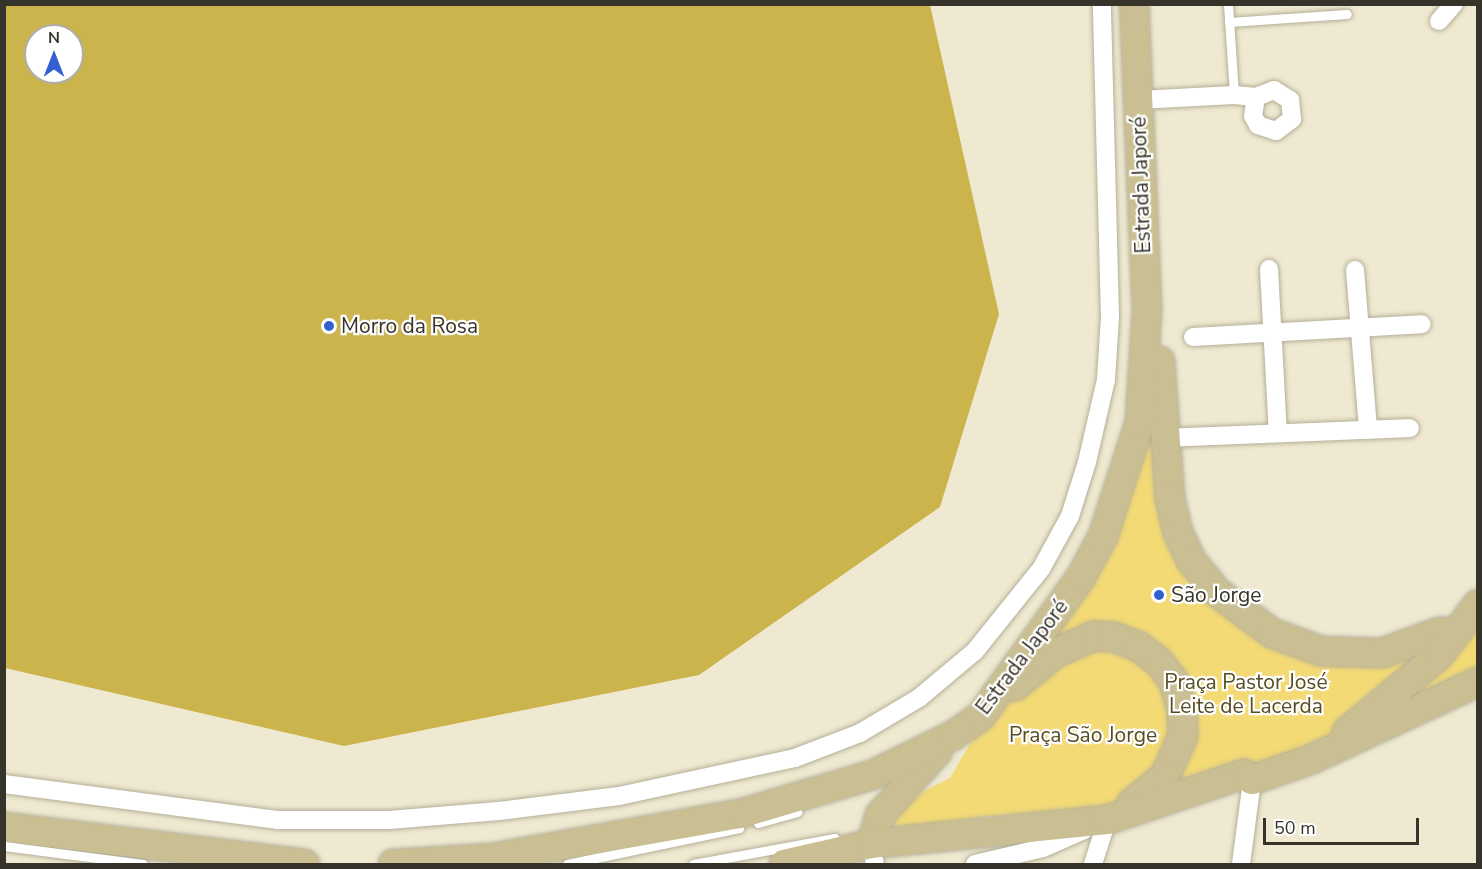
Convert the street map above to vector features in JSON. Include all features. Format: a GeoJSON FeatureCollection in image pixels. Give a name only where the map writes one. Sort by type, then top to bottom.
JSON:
{"type":"FeatureCollection","features":[{"type":"Feature","properties":{"kind":"main road","name":"Estrada Japoré"},"geometry":{"type":"LineString","coordinates":[[393,864],[492,858],[740,814],[872,775],[954,735],[980,717],[1082,577],[1103,536],[1140,422],[1146,310],[1134,4]]}},
{"type":"Feature","properties":{"kind":"main road"},"geometry":{"type":"LineString","coordinates":[[1146,310],[1159,351],[1170,498],[1178,532],[1191,560],[1217,592],[1242,614],[1292,643],[1335,653],[1382,653],[1439,632],[1453,632]]}},
{"type":"Feature","properties":{"kind":"main road"},"geometry":{"type":"LineString","coordinates":[[1312,759],[1439,655],[1453,632],[1478,604]]}},
{"type":"Feature","properties":{"kind":"main road"},"geometry":{"type":"LineString","coordinates":[[980,717],[1046,660],[1074,642],[1094,636],[1113,638],[1138,646],[1158,661],[1173,680],[1182,710],[1183,736],[1165,776],[1151,791],[1107,820]]}},
{"type":"Feature","properties":{"kind":"main road"},"geometry":{"type":"LineString","coordinates":[[784,864],[873,854],[1107,820],[1244,774],[1252,780],[1312,759],[1478,682]]}},
{"type":"Feature","properties":{"kind":"main road"},"geometry":{"type":"LineString","coordinates":[[873,854],[880,815],[898,791],[954,735]]}},
{"type":"Feature","properties":{"kind":"main road"},"geometry":{"type":"LineString","coordinates":[[4,827],[305,864]]}},
{"type":"Feature","properties":{"kind":"street"},"geometry":{"type":"LineString","coordinates":[[4,784],[277,820],[389,820],[499,811],[619,796],[795,758],[860,732],[919,698],[975,651],[1041,569],[1070,516],[1087,462],[1106,380],[1110,317],[1102,4]]}},
{"type":"Feature","properties":{"kind":"street"},"geometry":{"type":"LineString","coordinates":[[1439,21],[1454,4]]}},
{"type":"Feature","properties":{"kind":"street"},"geometry":{"type":"LineString","coordinates":[[1138,100],[1234,95],[1256,98]]}},
{"type":"Feature","properties":{"kind":"street"},"geometry":{"type":"LineString","coordinates":[[1269,269],[1278,433]]}},
{"type":"Feature","properties":{"kind":"street"},"geometry":{"type":"LineString","coordinates":[[1355,270],[1368,429]]}},
{"type":"Feature","properties":{"kind":"street"},"geometry":{"type":"LineString","coordinates":[[1193,337],[1422,324]]}},
{"type":"Feature","properties":{"kind":"street"},"geometry":{"type":"LineString","coordinates":[[1166,438],[1410,428]]}},
{"type":"Feature","properties":{"kind":"street"},"geometry":{"type":"LineString","coordinates":[[1241,864],[1252,780]]}},
{"type":"Feature","properties":{"kind":"street"},"geometry":{"type":"LineString","coordinates":[[975,864],[1043,848],[1107,820]]}},
{"type":"Feature","properties":{"kind":"street"},"geometry":{"type":"LineString","coordinates":[[1093,864],[1107,820]]}},
{"type":"Feature","properties":{"kind":"lane"},"geometry":{"type":"LineString","coordinates":[[1228,4],[1234,95]]}},
{"type":"Feature","properties":{"kind":"lane"},"geometry":{"type":"LineString","coordinates":[[1229,22],[1347,14]]}},
{"type":"Feature","properties":{"kind":"lane"},"geometry":{"type":"LineString","coordinates":[[859,792],[954,735]]}},
{"type":"Feature","properties":{"kind":"lane"},"geometry":{"type":"LineString","coordinates":[[567,864],[672,845],[810,808]]}},
{"type":"Feature","properties":{"kind":"lane"},"geometry":{"type":"LineString","coordinates":[[693,864],[834,838],[873,854]]}},
{"type":"Feature","properties":{"kind":"lane"},"geometry":{"type":"LineString","coordinates":[[4,846],[143,864]]}},
{"type":"Feature","properties":{"kind":"green space"},"geometry":{"type":"Polygon","coordinates":[[[1154,413],[1194,551],[1252,614],[1327,648],[1416,656],[1477,593],[1477,679],[1308,755],[1111,809],[983,817],[922,827],[893,825],[898,814],[922,792],[950,778],[987,715],[1039,649],[1154,413]]]}},
{"type":"Feature","properties":{"kind":"shaded area"},"geometry":{"type":"Polygon","coordinates":[[[5,4],[930,5],[999,314],[940,507],[699,675],[344,746],[5,668],[5,4]]]}},
{"type":"Feature","properties":{"kind":"place","name":"Morro da Rosa"},"geometry":{"type":"Point","coordinates":[329,326]}},
{"type":"Feature","properties":{"kind":"place","name":"São Jorge"},"geometry":{"type":"Point","coordinates":[1159,595]}},
{"type":"Feature","properties":{"kind":"park label","name":"Praça Pastor José Leite de Lacerda"},"geometry":{"type":"Point","coordinates":[1246,694]}},
{"type":"Feature","properties":{"kind":"park label","name":"Praça São Jorge"},"geometry":{"type":"Point","coordinates":[1083,735]}}]}
